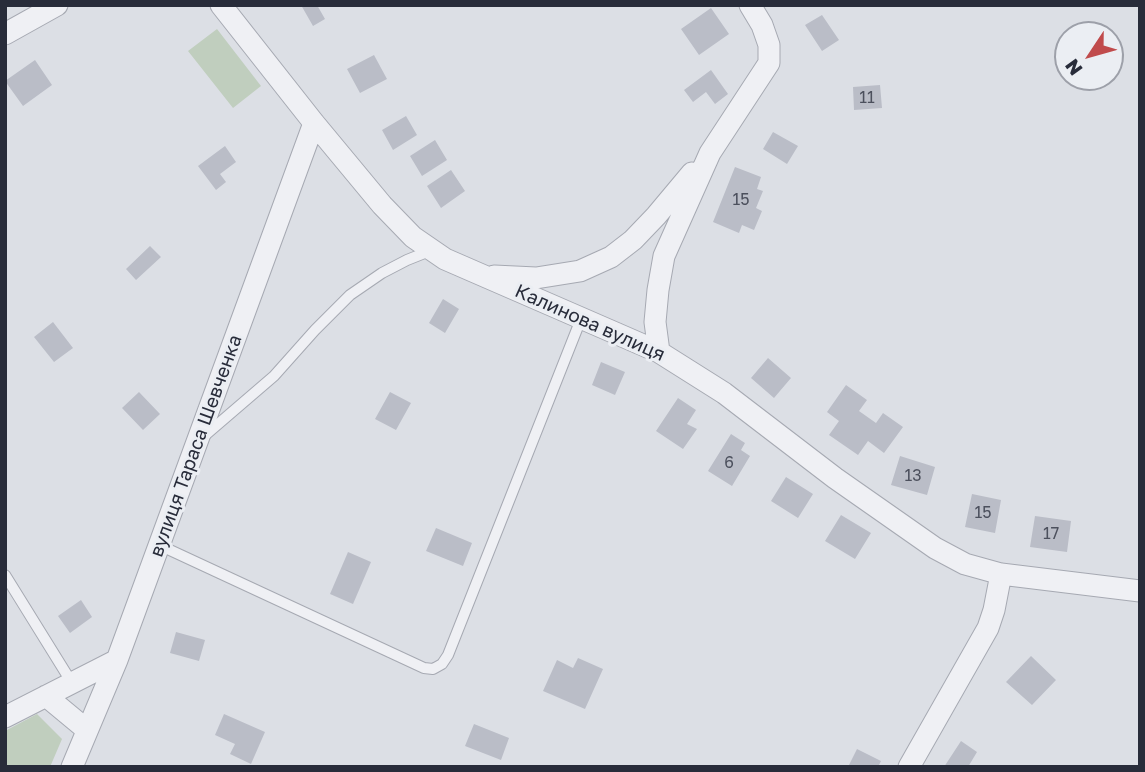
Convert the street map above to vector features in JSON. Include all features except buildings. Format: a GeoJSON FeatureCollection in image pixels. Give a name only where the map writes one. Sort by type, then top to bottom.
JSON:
{"type":"FeatureCollection","features":[{"type":"Feature","properties":{"kind":"street"},"geometry":{"type":"LineString","coordinates":[[5,34],[57,5]]}},
{"type":"Feature","properties":{"kind":"street","name":"Калинова вулиця"},"geometry":{"type":"LineString","coordinates":[[221,5],[382,205],[413,237],[445,259],[659,352],[724,393],[835,478],[935,548],[965,564],[1001,574],[1140,591]]}},
{"type":"Feature","properties":{"kind":"street"},"geometry":{"type":"LineString","coordinates":[[484,276],[536,278],[580,271],[611,257],[633,240],[710,153],[769,63],[769,45],[762,25],[750,5]]}},
{"type":"Feature","properties":{"kind":"street","name":"вулиця Тараса Шевченка"},"geometry":{"type":"LineString","coordinates":[[72,767],[117,660],[314,123]]}},
{"type":"Feature","properties":{"kind":"street"},"geometry":{"type":"LineString","coordinates":[[659,352],[655,322],[664,256],[710,153]]}},
{"type":"Feature","properties":{"kind":"street"},"geometry":{"type":"LineString","coordinates":[[909,767],[988,628],[1001,574]]}},
{"type":"Feature","properties":{"kind":"street"},"geometry":{"type":"LineString","coordinates":[[5,717],[117,660]]}},
{"type":"Feature","properties":{"kind":"street"},"geometry":{"type":"LineString","coordinates":[[46,696],[87,730]]}},
{"type":"Feature","properties":{"kind":"lane"},"geometry":{"type":"LineString","coordinates":[[197,443],[274,376],[350,295],[382,273],[432,250]]}},
{"type":"Feature","properties":{"kind":"lane"},"geometry":{"type":"LineString","coordinates":[[159,545],[424,668],[433,669],[442,664],[448,655],[581,319]]}},
{"type":"Feature","properties":{"kind":"lane"},"geometry":{"type":"LineString","coordinates":[[5,575],[72,683]]}},
{"type":"Feature","properties":{"kind":"green space"},"geometry":{"type":"Polygon","coordinates":[[[217,29],[261,86],[233,108],[188,51],[217,29]]]}},
{"type":"Feature","properties":{"kind":"green space"},"geometry":{"type":"Polygon","coordinates":[[[37,714],[62,739],[50,767],[5,767],[5,731],[37,714]]]}}]}
